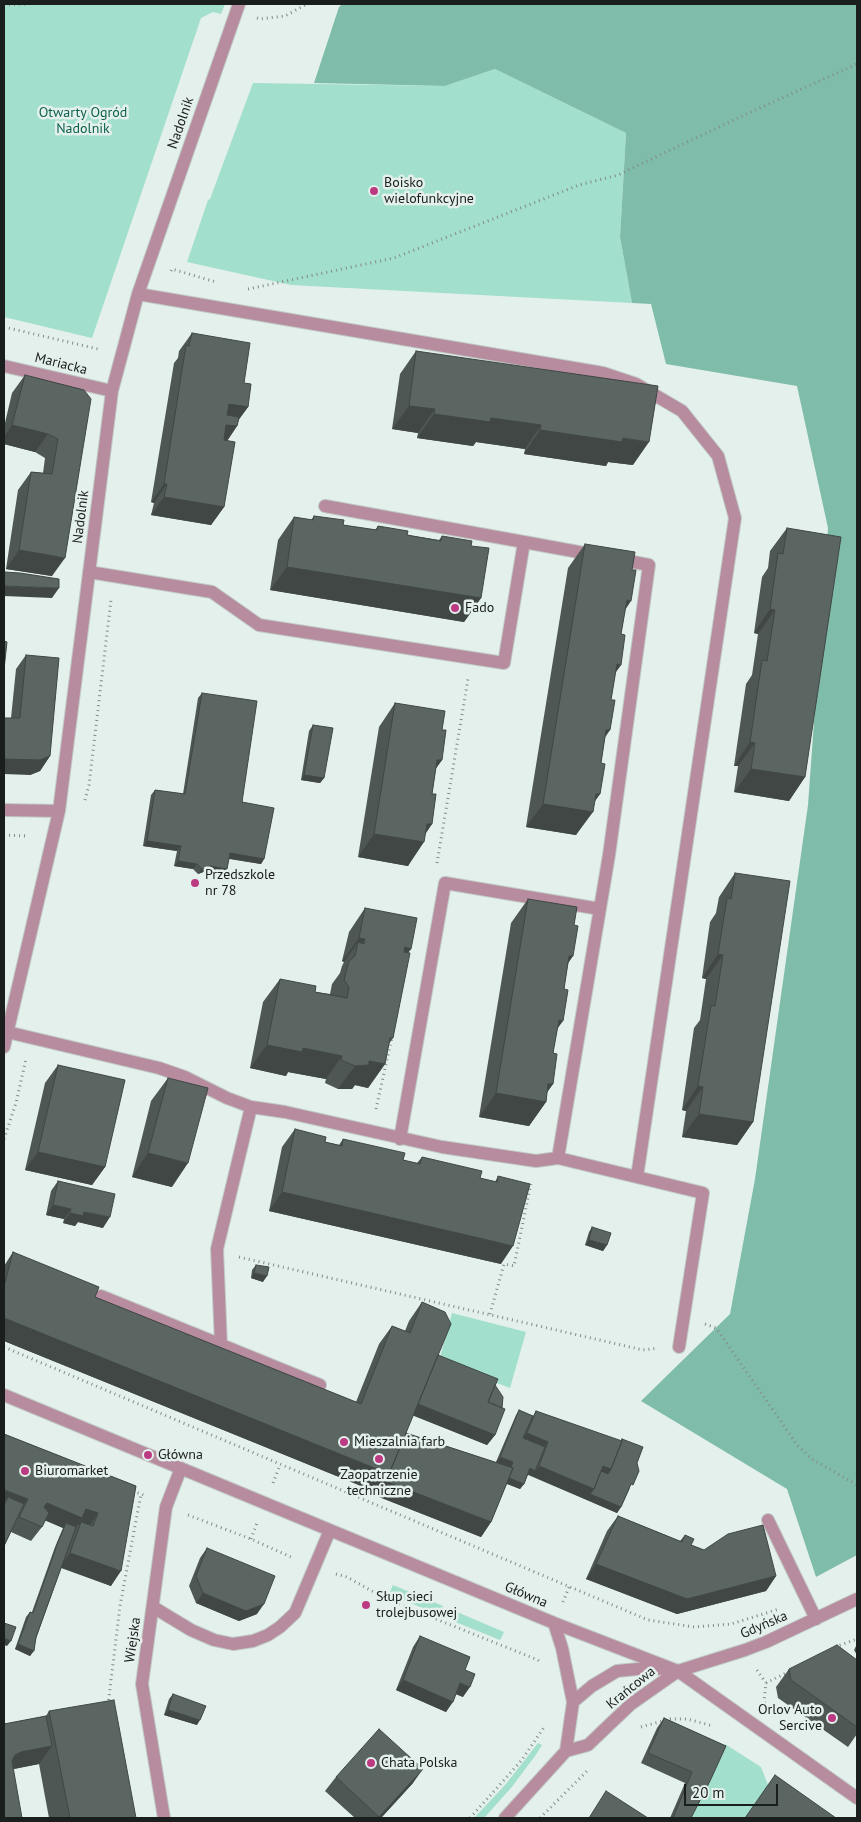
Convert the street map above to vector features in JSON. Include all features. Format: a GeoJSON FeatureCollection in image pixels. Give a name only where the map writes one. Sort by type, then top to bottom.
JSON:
{"type":"FeatureCollection","features":[{"type":"Feature","properties":{"kind":"street","name":"Nadolnik"},"geometry":{"type":"LineString","coordinates":[[4,1047],[59,811],[112,391],[138,294],[238,6]]}},
{"type":"Feature","properties":{"kind":"street"},"geometry":{"type":"LineString","coordinates":[[138,294],[603,373],[636,384],[682,411],[718,456],[736,518],[637,1177]]}},
{"type":"Feature","properties":{"kind":"street","name":"Mariacka"},"geometry":{"type":"LineString","coordinates":[[4,366],[112,391]]}},
{"type":"Feature","properties":{"kind":"street"},"geometry":{"type":"LineString","coordinates":[[325,506],[649,565],[609,855],[558,1158]]}},
{"type":"Feature","properties":{"kind":"street"},"geometry":{"type":"LineString","coordinates":[[89,572],[212,592],[259,625],[504,663],[524,542]]}},
{"type":"Feature","properties":{"kind":"street"},"geometry":{"type":"LineString","coordinates":[[4,810],[59,811]]}},
{"type":"Feature","properties":{"kind":"street"},"geometry":{"type":"LineString","coordinates":[[400,1139],[445,883],[600,909]]}},
{"type":"Feature","properties":{"kind":"street"},"geometry":{"type":"LineString","coordinates":[[7,1032],[159,1068],[185,1077],[227,1098],[251,1107],[285,1112],[442,1147],[536,1160],[558,1158],[703,1193],[680,1347]]}},
{"type":"Feature","properties":{"kind":"street"},"geometry":{"type":"LineString","coordinates":[[221,1345],[217,1252],[251,1107]]}},
{"type":"Feature","properties":{"kind":"street"},"geometry":{"type":"LineString","coordinates":[[101,1296],[320,1385]]}},
{"type":"Feature","properties":{"kind":"street","name":"Główna"},"geometry":{"type":"LineString","coordinates":[[4,1396],[554,1623],[678,1671],[857,1798]]}},
{"type":"Feature","properties":{"kind":"street","name":"Wiejska"},"geometry":{"type":"LineString","coordinates":[[164,1818],[142,1684],[166,1507],[181,1468]]}},
{"type":"Feature","properties":{"kind":"street"},"geometry":{"type":"LineString","coordinates":[[768,1520],[816,1618]]}},
{"type":"Feature","properties":{"kind":"street"},"geometry":{"type":"LineString","coordinates":[[153,1606],[191,1630],[214,1640],[233,1644],[254,1641],[268,1635],[280,1627],[295,1612],[330,1530]]}},
{"type":"Feature","properties":{"kind":"street","name":"Gdyńska"},"geometry":{"type":"LineString","coordinates":[[678,1671],[745,1650],[857,1599]]}},
{"type":"Feature","properties":{"kind":"street"},"geometry":{"type":"LineString","coordinates":[[554,1623],[562,1648],[574,1702],[566,1752]]}},
{"type":"Feature","properties":{"kind":"street","name":"Krańcowa"},"geometry":{"type":"LineString","coordinates":[[574,1702],[592,1686],[617,1671],[648,1668],[678,1671]]}},
{"type":"Feature","properties":{"kind":"street","name":"Krańcowa"},"geometry":{"type":"LineString","coordinates":[[505,1818],[566,1752],[588,1746],[631,1704],[678,1671]]}},
{"type":"Feature","properties":{"kind":"path"},"geometry":{"type":"LineString","coordinates":[[4,5],[28,4]]}},
{"type":"Feature","properties":{"kind":"path"},"geometry":{"type":"LineString","coordinates":[[238,6],[260,19],[285,16],[307,4]]}},
{"type":"Feature","properties":{"kind":"path"},"geometry":{"type":"LineString","coordinates":[[242,290],[394,258],[579,185],[618,175],[857,64]]}},
{"type":"Feature","properties":{"kind":"path"},"geometry":{"type":"LineString","coordinates":[[162,298],[172,269],[225,285]]}},
{"type":"Feature","properties":{"kind":"path"},"geometry":{"type":"LineString","coordinates":[[4,327],[98,349]]}},
{"type":"Feature","properties":{"kind":"path"},"geometry":{"type":"LineString","coordinates":[[445,883],[436,869],[471,658]]}},
{"type":"Feature","properties":{"kind":"path"},"geometry":{"type":"LineString","coordinates":[[4,835],[27,836]]}},
{"type":"Feature","properties":{"kind":"path"},"geometry":{"type":"LineString","coordinates":[[369,1111],[376,1110],[394,1029]]}},
{"type":"Feature","properties":{"kind":"path"},"geometry":{"type":"LineString","coordinates":[[490,1314],[504,1264],[514,1266],[536,1160]]}},
{"type":"Feature","properties":{"kind":"path"},"geometry":{"type":"LineString","coordinates":[[217,1252],[642,1350],[680,1347]]}},
{"type":"Feature","properties":{"kind":"path"},"geometry":{"type":"LineString","coordinates":[[684,1316],[716,1328],[798,1446],[812,1459],[857,1485]]}},
{"type":"Feature","properties":{"kind":"path"},"geometry":{"type":"LineString","coordinates":[[4,1347],[648,1620],[694,1627],[731,1624],[808,1600]]}},
{"type":"Feature","properties":{"kind":"path"},"geometry":{"type":"LineString","coordinates":[[191,1426],[194,1418]]}},
{"type":"Feature","properties":{"kind":"path"},"geometry":{"type":"LineString","coordinates":[[132,1491],[166,1507],[251,1539],[314,1568],[347,1577],[386,1598],[538,1660]]}},
{"type":"Feature","properties":{"kind":"path"},"geometry":{"type":"LineString","coordinates":[[107,1713],[120,1606],[141,1494]]}},
{"type":"Feature","properties":{"kind":"path"},"geometry":{"type":"LineString","coordinates":[[833,1648],[857,1638]]}},
{"type":"Feature","properties":{"kind":"path"},"geometry":{"type":"LineString","coordinates":[[771,1707],[764,1701],[766,1683],[791,1670]]}},
{"type":"Feature","properties":{"kind":"path"},"geometry":{"type":"LineString","coordinates":[[635,1728],[670,1718],[687,1718],[717,1728]]}},
{"type":"Feature","properties":{"kind":"path"},"geometry":{"type":"LineString","coordinates":[[470,1818],[521,1761],[544,1729],[546,1722]]}},
{"type":"Feature","properties":{"kind":"path"},"geometry":{"type":"LineString","coordinates":[[540,1818],[594,1764]]}},
{"type":"Feature","properties":{"kind":"green space","name":"Otwarty Ogród Nadolnik"},"geometry":{"type":"Polygon","coordinates":[[[4,4],[225,4],[221,14],[213,12],[201,18],[92,338],[4,317],[4,4]]]}},
{"type":"Feature","properties":{"kind":"green space"},"geometry":{"type":"Polygon","coordinates":[[[342,4],[857,4],[857,1555],[816,1577],[787,1489],[641,1401],[730,1314],[755,1179],[808,805],[828,528],[797,386],[666,364],[651,304],[632,303],[620,237],[626,133],[495,69],[445,86],[314,83],[339,7],[342,4]]]}},
{"type":"Feature","properties":{"kind":"green space"},"geometry":{"type":"Polygon","coordinates":[[[495,69],[626,133],[620,237],[632,303],[291,285],[187,262],[208,200],[210,199],[253,83],[445,86],[495,69]]]}},
{"type":"Feature","properties":{"kind":"green space"},"geometry":{"type":"Polygon","coordinates":[[[452,1313],[526,1332],[510,1388],[439,1361],[452,1313]]]}},
{"type":"Feature","properties":{"kind":"green space"},"geometry":{"type":"Polygon","coordinates":[[[393,1585],[443,1606],[439,1615],[389,1594],[393,1585]]]}},
{"type":"Feature","properties":{"kind":"green space"},"geometry":{"type":"Polygon","coordinates":[[[457,1612],[504,1632],[500,1640],[453,1621],[457,1612]]]}},
{"type":"Feature","properties":{"kind":"green space"},"geometry":{"type":"Polygon","coordinates":[[[538,1743],[542,1745],[511,1788],[484,1818],[474,1818],[506,1784],[538,1743]]]}},
{"type":"Feature","properties":{"kind":"green space"},"geometry":{"type":"Polygon","coordinates":[[[725,1744],[761,1767],[768,1785],[745,1818],[689,1818],[725,1744]]]}},
{"type":"Feature","properties":{"kind":"building"},"geometry":{"type":"Polygon","coordinates":[[[192,333],[250,343],[244,383],[251,384],[248,407],[229,404],[227,415],[239,417],[237,426],[226,425],[224,440],[235,442],[224,507],[164,497],[167,484],[164,484],[186,345],[189,346],[192,333]]]}},
{"type":"Feature","properties":{"kind":"building"},"geometry":{"type":"Polygon","coordinates":[[[416,351],[658,386],[649,442],[623,438],[622,442],[540,430],[541,425],[491,418],[490,422],[434,414],[435,409],[409,406],[416,351]]]}},
{"type":"Feature","properties":{"kind":"building"},"geometry":{"type":"Polygon","coordinates":[[[25,375],[84,390],[91,399],[65,558],[19,550],[31,472],[52,474],[58,439],[48,434],[12,425],[25,375]]]}},
{"type":"Feature","properties":{"kind":"building"},"geometry":{"type":"Polygon","coordinates":[[[314,516],[344,520],[343,525],[377,530],[378,526],[408,531],[407,535],[441,541],[442,536],[472,541],[471,546],[489,548],[481,598],[287,567],[294,517],[313,520],[314,516]]]}},
{"type":"Feature","properties":{"kind":"building"},"geometry":{"type":"Polygon","coordinates":[[[787,528],[841,537],[805,777],[751,769],[755,743],[750,742],[762,660],[767,661],[775,610],[770,609],[778,553],[783,554],[787,528]]]}},
{"type":"Feature","properties":{"kind":"building"},"geometry":{"type":"Polygon","coordinates":[[[585,544],[635,552],[632,570],[636,570],[631,601],[627,600],[621,634],[625,635],[621,665],[617,664],[611,700],[615,700],[610,730],[606,730],[601,763],[605,764],[600,794],[596,794],[593,812],[543,804],[585,544]]]}},
{"type":"Feature","properties":{"kind":"building"},"geometry":{"type":"Polygon","coordinates":[[[4,572],[59,579],[59,588],[4,586],[4,572]]]}},
{"type":"Feature","properties":{"kind":"building"},"geometry":{"type":"Polygon","coordinates":[[[4,641],[7,642],[4,669],[4,641]]]}},
{"type":"Feature","properties":{"kind":"building"},"geometry":{"type":"Polygon","coordinates":[[[26,655],[59,658],[50,756],[40,760],[4,759],[4,718],[20,718],[26,655]]]}},
{"type":"Feature","properties":{"kind":"building"},"geometry":{"type":"Polygon","coordinates":[[[202,693],[257,701],[242,802],[274,808],[264,859],[230,853],[227,869],[210,866],[202,869],[197,864],[178,861],[181,846],[147,841],[155,790],[185,794],[202,693]]]}},
{"type":"Feature","properties":{"kind":"building"},"geometry":{"type":"Polygon","coordinates":[[[395,703],[445,711],[442,730],[446,730],[442,760],[437,760],[432,794],[436,794],[432,824],[427,824],[424,842],[374,834],[395,703]]]}},
{"type":"Feature","properties":{"kind":"building"},"geometry":{"type":"Polygon","coordinates":[[[313,725],[333,728],[324,778],[304,775],[313,725]]]}},
{"type":"Feature","properties":{"kind":"building"},"geometry":{"type":"Polygon","coordinates":[[[735,873],[790,881],[753,1122],[699,1114],[703,1087],[698,1086],[711,1005],[715,1006],[723,955],[718,954],[727,898],[731,899],[735,873]]]}},
{"type":"Feature","properties":{"kind":"building"},"geometry":{"type":"Polygon","coordinates":[[[528,899],[577,907],[574,925],[578,926],[573,956],[569,956],[564,989],[568,990],[563,1021],[559,1020],[553,1053],[557,1054],[553,1084],[548,1084],[546,1102],[496,1093],[528,899]]]}},
{"type":"Feature","properties":{"kind":"building"},"geometry":{"type":"Polygon","coordinates":[[[365,908],[417,918],[411,949],[405,947],[404,952],[410,953],[393,1038],[390,1038],[385,1064],[369,1061],[369,1065],[355,1066],[341,1060],[342,1056],[303,1048],[302,1052],[267,1045],[280,979],[316,986],[315,992],[347,998],[349,987],[344,980],[349,961],[355,956],[358,942],[364,944],[365,939],[359,938],[365,908]]]}},
{"type":"Feature","properties":{"kind":"building"},"geometry":{"type":"Polygon","coordinates":[[[58,1065],[125,1080],[105,1167],[38,1152],[58,1065]]]}},
{"type":"Feature","properties":{"kind":"building"},"geometry":{"type":"Polygon","coordinates":[[[168,1078],[208,1088],[188,1163],[148,1153],[168,1078]]]}},
{"type":"Feature","properties":{"kind":"building"},"geometry":{"type":"Polygon","coordinates":[[[295,1129],[326,1137],[325,1142],[342,1146],[343,1139],[405,1153],[403,1160],[420,1164],[422,1157],[482,1171],[480,1178],[497,1182],[498,1176],[530,1184],[513,1246],[282,1192],[295,1129]]]}},
{"type":"Feature","properties":{"kind":"building"},"geometry":{"type":"Polygon","coordinates":[[[58,1181],[115,1194],[110,1217],[84,1212],[83,1216],[70,1213],[71,1209],[53,1205],[58,1181]]]}},
{"type":"Feature","properties":{"kind":"building"},"geometry":{"type":"Polygon","coordinates":[[[592,1227],[611,1233],[607,1245],[589,1240],[592,1227]]]}},
{"type":"Feature","properties":{"kind":"building"},"geometry":{"type":"Polygon","coordinates":[[[13,1252],[99,1287],[95,1297],[361,1404],[392,1326],[410,1333],[422,1302],[445,1312],[451,1324],[389,1474],[4,1318],[4,1286],[13,1252]]]}},
{"type":"Feature","properties":{"kind":"building"},"geometry":{"type":"Polygon","coordinates":[[[256,1265],[269,1267],[267,1276],[254,1273],[256,1265]]]}},
{"type":"Feature","properties":{"kind":"building"},"geometry":{"type":"Polygon","coordinates":[[[438,1355],[498,1379],[488,1402],[505,1409],[495,1435],[418,1404],[438,1355]]]}},
{"type":"Feature","properties":{"kind":"building"},"geometry":{"type":"Polygon","coordinates":[[[495,1385],[503,1397],[502,1408],[488,1402],[495,1385]]]}},
{"type":"Feature","properties":{"kind":"building"},"geometry":{"type":"Polygon","coordinates":[[[519,1410],[533,1416],[523,1438],[545,1447],[535,1471],[530,1468],[524,1484],[509,1478],[513,1462],[500,1457],[519,1410]]]}},
{"type":"Feature","properties":{"kind":"building"},"geometry":{"type":"Polygon","coordinates":[[[536,1411],[622,1441],[611,1469],[603,1466],[594,1489],[539,1466],[548,1442],[527,1433],[536,1411]]]}},
{"type":"Feature","properties":{"kind":"building"},"geometry":{"type":"Polygon","coordinates":[[[406,1433],[513,1468],[491,1522],[385,1481],[406,1433]]]}},
{"type":"Feature","properties":{"kind":"building"},"geometry":{"type":"Polygon","coordinates":[[[4,1434],[136,1486],[121,1571],[70,1553],[81,1522],[93,1526],[98,1513],[86,1509],[82,1518],[47,1503],[44,1507],[49,1513],[42,1527],[19,1517],[28,1499],[4,1490],[4,1434]]]}},
{"type":"Feature","properties":{"kind":"building"},"geometry":{"type":"Polygon","coordinates":[[[622,1439],[643,1447],[637,1463],[639,1471],[621,1507],[590,1494],[601,1471],[608,1474],[611,1469],[622,1439]]]}},
{"type":"Feature","properties":{"kind":"building"},"geometry":{"type":"Polygon","coordinates":[[[8,1497],[24,1504],[4,1546],[4,1505],[8,1497]]]}},
{"type":"Feature","properties":{"kind":"building"},"geometry":{"type":"Polygon","coordinates":[[[618,1516],[682,1542],[685,1535],[694,1539],[691,1545],[704,1550],[728,1534],[763,1525],[776,1576],[687,1599],[596,1564],[618,1516]]]}},
{"type":"Feature","properties":{"kind":"building"},"geometry":{"type":"Polygon","coordinates":[[[66,1523],[76,1527],[36,1637],[34,1651],[18,1644],[30,1612],[33,1613],[66,1523]]]}},
{"type":"Feature","properties":{"kind":"building"},"geometry":{"type":"Polygon","coordinates":[[[207,1548],[275,1576],[264,1604],[246,1611],[203,1593],[196,1576],[207,1548]]]}},
{"type":"Feature","properties":{"kind":"building"},"geometry":{"type":"Polygon","coordinates":[[[4,1623],[16,1627],[11,1641],[4,1638],[4,1623]]]}},
{"type":"Feature","properties":{"kind":"building"},"geometry":{"type":"Polygon","coordinates":[[[420,1636],[470,1657],[465,1670],[475,1674],[470,1687],[460,1683],[453,1702],[403,1680],[420,1636]]]}},
{"type":"Feature","properties":{"kind":"building"},"geometry":{"type":"Polygon","coordinates":[[[837,1645],[857,1660],[857,1727],[791,1680],[789,1669],[837,1645]]]}},
{"type":"Feature","properties":{"kind":"building"},"geometry":{"type":"Polygon","coordinates":[[[173,1694],[206,1706],[200,1720],[168,1710],[173,1694]]]}},
{"type":"Feature","properties":{"kind":"building"},"geometry":{"type":"Polygon","coordinates":[[[114,1700],[136,1818],[70,1818],[49,1711],[114,1700]]]}},
{"type":"Feature","properties":{"kind":"building"},"geometry":{"type":"Polygon","coordinates":[[[46,1716],[52,1746],[15,1755],[12,1761],[22,1818],[4,1818],[4,1724],[46,1716]]]}},
{"type":"Feature","properties":{"kind":"building"},"geometry":{"type":"Polygon","coordinates":[[[664,1718],[726,1746],[691,1818],[673,1818],[692,1772],[648,1753],[664,1718]]]}},
{"type":"Feature","properties":{"kind":"building","name":"Chata Polska"},"geometry":{"type":"Polygon","coordinates":[[[379,1729],[423,1769],[379,1817],[336,1777],[379,1729]]]}},
{"type":"Feature","properties":{"kind":"building"},"geometry":{"type":"Polygon","coordinates":[[[775,1775],[836,1818],[745,1818],[775,1775]]]}},
{"type":"Feature","properties":{"kind":"building"},"geometry":{"type":"Polygon","coordinates":[[[606,1791],[648,1818],[589,1818],[606,1791]]]}},
{"type":"Feature","properties":{"kind":"place","name":"Boisko wielofunkcyjne"},"geometry":{"type":"Point","coordinates":[374,191]}},
{"type":"Feature","properties":{"kind":"place","name":"Fado"},"geometry":{"type":"Point","coordinates":[455,608]}},
{"type":"Feature","properties":{"kind":"place","name":"Przedszkole nr 78"},"geometry":{"type":"Point","coordinates":[195,883]}},
{"type":"Feature","properties":{"kind":"place","name":"Mieszalnia farb"},"geometry":{"type":"Point","coordinates":[344,1442]}},
{"type":"Feature","properties":{"kind":"place","name":"Główna"},"geometry":{"type":"Point","coordinates":[148,1455]}},
{"type":"Feature","properties":{"kind":"place","name":"Zaopatrzenie techniczne"},"geometry":{"type":"Point","coordinates":[379,1459]}},
{"type":"Feature","properties":{"kind":"place","name":"Biuromarket"},"geometry":{"type":"Point","coordinates":[25,1471]}},
{"type":"Feature","properties":{"kind":"place","name":"Słup sieci trolejbusowej"},"geometry":{"type":"Point","coordinates":[366,1605]}},
{"type":"Feature","properties":{"kind":"place","name":"Orlov Auto Sercive"},"geometry":{"type":"Point","coordinates":[832,1718]}},
{"type":"Feature","properties":{"kind":"place","name":"Chata Polska"},"geometry":{"type":"Point","coordinates":[371,1763]}}]}
